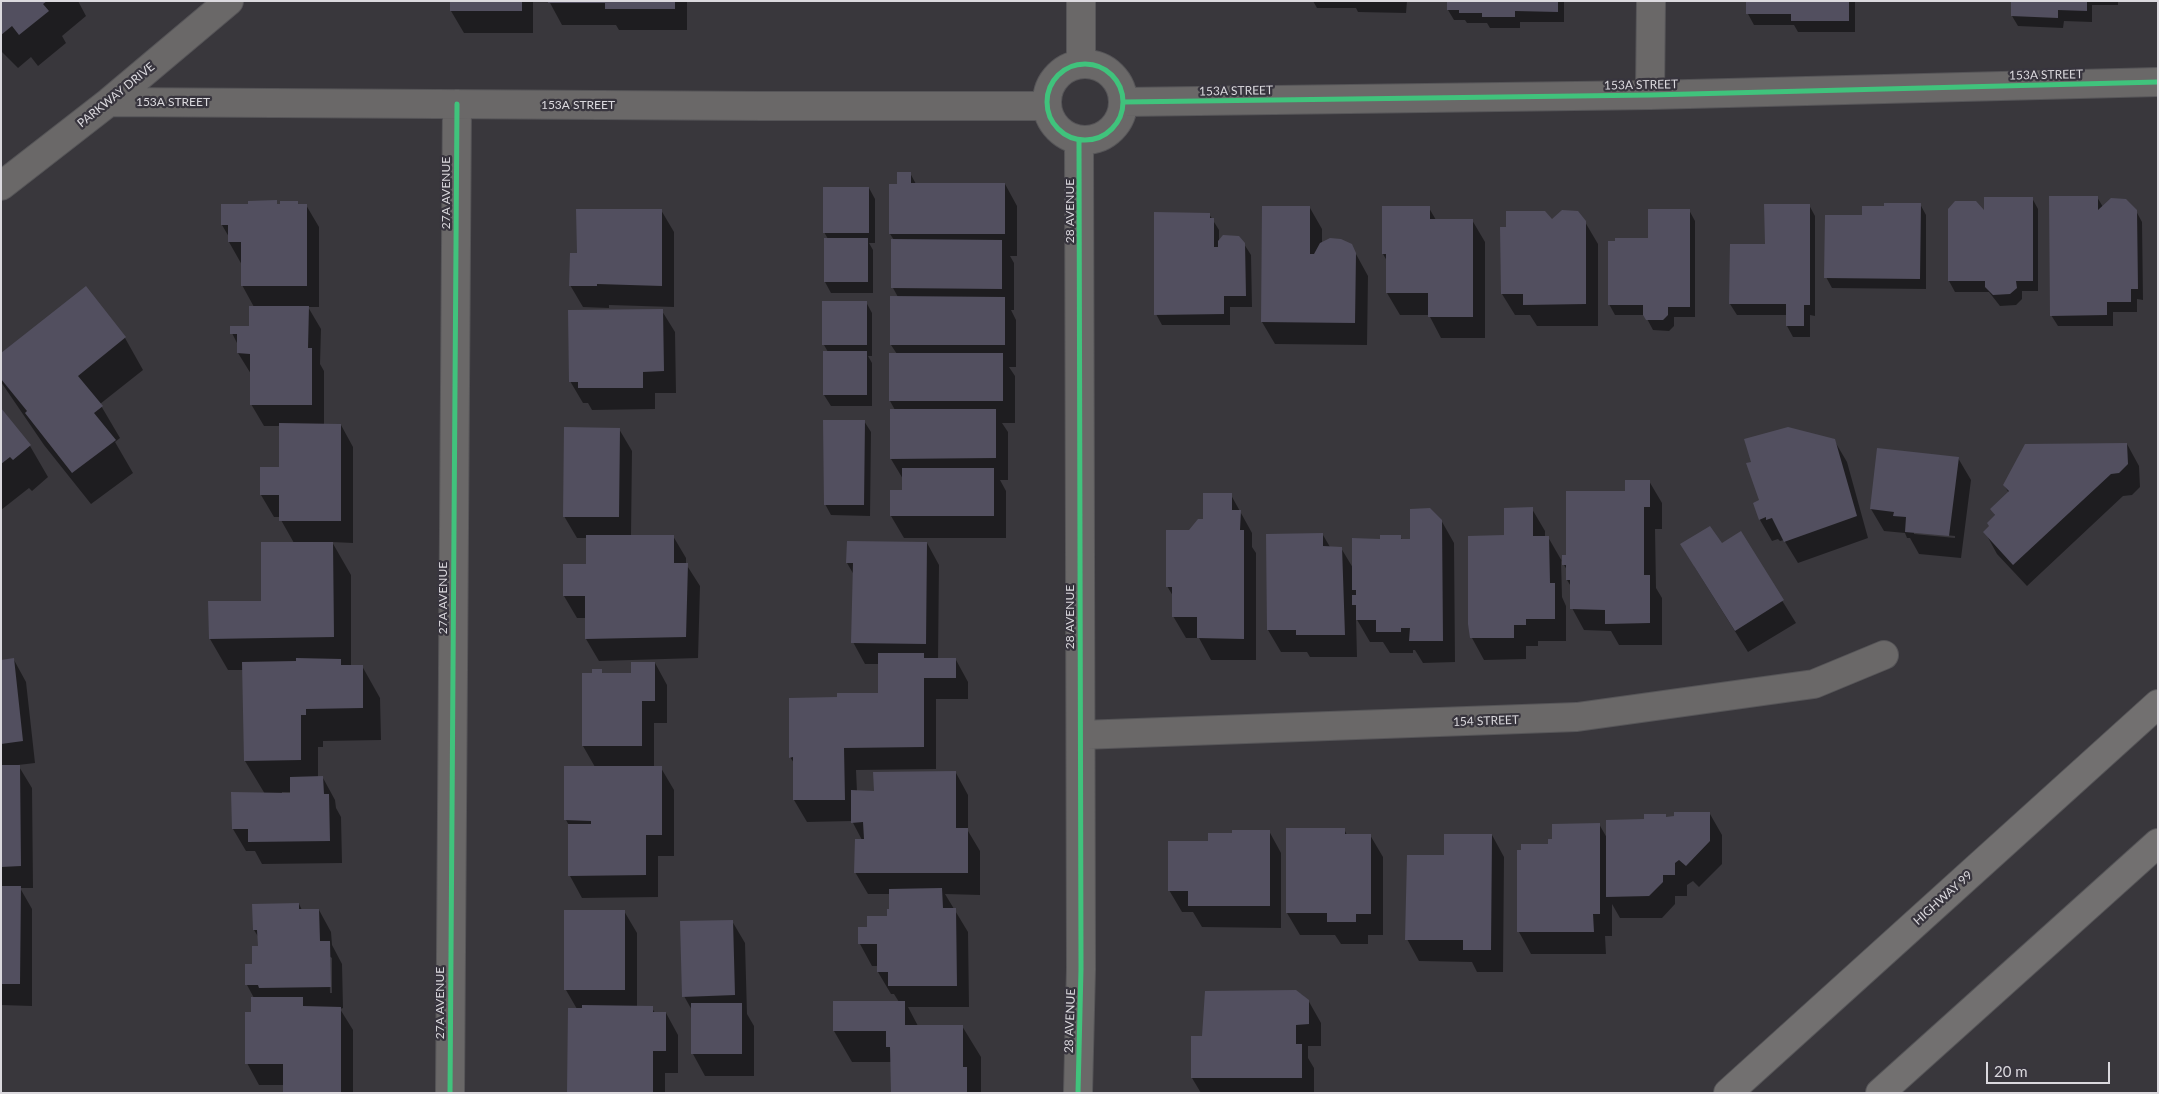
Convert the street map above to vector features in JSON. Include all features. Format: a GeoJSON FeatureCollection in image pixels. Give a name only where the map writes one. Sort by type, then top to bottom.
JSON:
{"type":"FeatureCollection","features":[{"type":"Feature","properties":{"kind":"highway","name":"HIGHWAY 99"},"geometry":{"type":"LineString","coordinates":[[1728,1093],[2158,704]]}},
{"type":"Feature","properties":{"kind":"highway"},"geometry":{"type":"LineString","coordinates":[[1880,1093],[2158,843]]}},
{"type":"Feature","properties":{"kind":"street","name":"PARKWAY DRIVE"},"geometry":{"type":"LineString","coordinates":[[1,186],[109,102],[228,1]]}},
{"type":"Feature","properties":{"kind":"street"},"geometry":{"type":"LineString","coordinates":[[1081,1],[1081,64]]}},
{"type":"Feature","properties":{"kind":"street"},"geometry":{"type":"LineString","coordinates":[[1650,1],[1650,95]]}},
{"type":"Feature","properties":{"kind":"street"},"geometry":{"type":"LineString","coordinates":[[1081,64],[1096,65],[1107,70],[1116,79],[1122,90],[1124,102],[1118,123],[1110,132],[1101,137],[1079,140],[1067,136],[1057,128],[1050,118],[1047,106],[1048,93],[1053,81],[1061,72],[1081,64]]}},
{"type":"Feature","properties":{"kind":"street","name":"153A STREET"},"geometry":{"type":"LineString","coordinates":[[1124,102],[1650,95],[2158,82]]}},
{"type":"Feature","properties":{"kind":"street","name":"153A STREET"},"geometry":{"type":"LineString","coordinates":[[109,102],[1047,106]]}},
{"type":"Feature","properties":{"kind":"street","name":"27A AVENUE"},"geometry":{"type":"LineString","coordinates":[[450,1093],[457,104]]}},
{"type":"Feature","properties":{"kind":"street","name":"28 AVENUE"},"geometry":{"type":"LineString","coordinates":[[1078,1093],[1081,969],[1079,140]]}},
{"type":"Feature","properties":{"kind":"street","name":"154 STREET"},"geometry":{"type":"LineString","coordinates":[[1081,735],[1577,718],[1814,684],[1884,655]]}},
{"type":"Feature","properties":{"kind":"building"},"geometry":{"type":"Polygon","coordinates":[[[1,1],[47,1],[43,4],[49,11],[19,35],[12,26],[1,35],[1,1]]]}},
{"type":"Feature","properties":{"kind":"building"},"geometry":{"type":"Polygon","coordinates":[[[450,1],[522,1],[522,11],[450,11],[450,1]]]}},
{"type":"Feature","properties":{"kind":"building"},"geometry":{"type":"Polygon","coordinates":[[[548,1],[675,1],[675,9],[605,9],[605,3],[548,3],[548,1]]]}},
{"type":"Feature","properties":{"kind":"building"},"geometry":{"type":"Polygon","coordinates":[[[1447,1],[1558,1],[1558,12],[1515,11],[1515,17],[1482,17],[1482,13],[1459,13],[1459,10],[1447,10],[1447,1]]]}},
{"type":"Feature","properties":{"kind":"building"},"geometry":{"type":"Polygon","coordinates":[[[1746,1],[1849,1],[1849,21],[1791,21],[1791,14],[1746,14],[1746,1]]]}},
{"type":"Feature","properties":{"kind":"building"},"geometry":{"type":"Polygon","coordinates":[[[2011,1],[2087,1],[2087,11],[2058,10],[2058,18],[2011,16],[2011,1]]]}},
{"type":"Feature","properties":{"kind":"building"},"geometry":{"type":"Polygon","coordinates":[[[897,172],[911,172],[911,183],[1005,183],[1005,234],[889,234],[889,184],[897,184],[897,172]]]}},
{"type":"Feature","properties":{"kind":"building"},"geometry":{"type":"Polygon","coordinates":[[[823,187],[869,187],[869,233],[823,233],[823,187]]]}},
{"type":"Feature","properties":{"kind":"building"},"geometry":{"type":"Polygon","coordinates":[[[2049,196],[2098,196],[2098,210],[2111,198],[2126,199],[2137,210],[2138,289],[2131,289],[2131,302],[2107,302],[2107,315],[2050,316],[2049,196]]]}},
{"type":"Feature","properties":{"kind":"building"},"geometry":{"type":"Polygon","coordinates":[[[1984,197],[2033,197],[2033,281],[2016,281],[2017,288],[2010,294],[1993,295],[1985,287],[1985,281],[1948,281],[1948,209],[1955,201],[1976,201],[1984,210],[1984,197]]]}},
{"type":"Feature","properties":{"kind":"building"},"geometry":{"type":"Polygon","coordinates":[[[277,200],[277,204],[280,204],[280,201],[298,201],[298,204],[307,204],[307,286],[241,286],[241,242],[228,242],[228,225],[221,225],[221,204],[248,204],[248,201],[277,200]]]}},
{"type":"Feature","properties":{"kind":"building"},"geometry":{"type":"Polygon","coordinates":[[[1884,203],[1921,203],[1920,279],[1824,278],[1825,215],[1862,215],[1862,206],[1884,206],[1884,203]]]}},
{"type":"Feature","properties":{"kind":"building"},"geometry":{"type":"Polygon","coordinates":[[[1764,204],[1810,204],[1810,305],[1804,305],[1804,326],[1786,326],[1786,304],[1729,304],[1730,244],[1765,244],[1764,204]]]}},
{"type":"Feature","properties":{"kind":"building"},"geometry":{"type":"Polygon","coordinates":[[[1262,206],[1310,206],[1310,254],[1314,254],[1320,243],[1330,238],[1341,239],[1352,244],[1356,253],[1355,323],[1261,322],[1262,206]]]}},
{"type":"Feature","properties":{"kind":"building"},"geometry":{"type":"Polygon","coordinates":[[[1382,206],[1430,206],[1430,219],[1473,219],[1473,317],[1428,317],[1428,293],[1386,293],[1386,254],[1382,254],[1382,206]]]}},
{"type":"Feature","properties":{"kind":"building"},"geometry":{"type":"Polygon","coordinates":[[[576,209],[662,209],[662,286],[597,284],[597,286],[569,286],[570,253],[577,253],[576,209]]]}},
{"type":"Feature","properties":{"kind":"building"},"geometry":{"type":"Polygon","coordinates":[[[1648,209],[1690,209],[1690,307],[1668,307],[1668,315],[1663,320],[1646,320],[1643,315],[1643,305],[1608,305],[1608,241],[1615,241],[1615,238],[1648,238],[1648,209]]]}},
{"type":"Feature","properties":{"kind":"building"},"geometry":{"type":"Polygon","coordinates":[[[1562,210],[1578,211],[1586,221],[1586,304],[1523,305],[1523,294],[1501,294],[1500,227],[1506,227],[1506,211],[1545,211],[1552,219],[1562,210]]]}},
{"type":"Feature","properties":{"kind":"building"},"geometry":{"type":"Polygon","coordinates":[[[1154,212],[1210,213],[1210,218],[1214,218],[1214,247],[1218,247],[1218,241],[1223,235],[1239,236],[1245,243],[1246,296],[1224,296],[1224,314],[1154,315],[1154,212]]]}},
{"type":"Feature","properties":{"kind":"building"},"geometry":{"type":"Polygon","coordinates":[[[824,238],[868,238],[868,282],[824,282],[824,238]]]}},
{"type":"Feature","properties":{"kind":"building"},"geometry":{"type":"Polygon","coordinates":[[[891,239],[1002,240],[1002,289],[891,288],[891,239]]]}},
{"type":"Feature","properties":{"kind":"building"},"geometry":{"type":"Polygon","coordinates":[[[86,286],[126,337],[78,376],[103,406],[94,413],[116,440],[72,473],[1,379],[1,353],[86,286]]]}},
{"type":"Feature","properties":{"kind":"building"},"geometry":{"type":"Polygon","coordinates":[[[890,296],[1005,297],[1005,345],[890,345],[890,296]]]}},
{"type":"Feature","properties":{"kind":"building"},"geometry":{"type":"Polygon","coordinates":[[[822,301],[867,301],[867,345],[822,345],[822,301]]]}},
{"type":"Feature","properties":{"kind":"building"},"geometry":{"type":"Polygon","coordinates":[[[249,306],[309,306],[308,348],[312,348],[312,405],[250,405],[250,354],[237,353],[237,334],[230,334],[230,326],[249,326],[249,306]]]}},
{"type":"Feature","properties":{"kind":"building"},"geometry":{"type":"Polygon","coordinates":[[[663,309],[664,371],[643,372],[643,388],[578,388],[578,382],[569,382],[568,310],[663,309]]]}},
{"type":"Feature","properties":{"kind":"building"},"geometry":{"type":"Polygon","coordinates":[[[823,351],[867,351],[867,395],[823,395],[823,351]]]}},
{"type":"Feature","properties":{"kind":"building"},"geometry":{"type":"Polygon","coordinates":[[[889,353],[1003,353],[1003,401],[889,401],[889,353]]]}},
{"type":"Feature","properties":{"kind":"building"},"geometry":{"type":"Polygon","coordinates":[[[1,408],[31,445],[13,460],[10,457],[1,464],[1,408]]]}},
{"type":"Feature","properties":{"kind":"building"},"geometry":{"type":"Polygon","coordinates":[[[890,409],[996,409],[996,458],[890,459],[890,409]]]}},
{"type":"Feature","properties":{"kind":"building"},"geometry":{"type":"Polygon","coordinates":[[[823,420],[865,420],[864,505],[824,505],[823,420]]]}},
{"type":"Feature","properties":{"kind":"building"},"geometry":{"type":"Polygon","coordinates":[[[279,423],[341,424],[341,521],[279,521],[279,495],[260,495],[260,467],[279,467],[279,423]]]}},
{"type":"Feature","properties":{"kind":"building"},"geometry":{"type":"Polygon","coordinates":[[[564,427],[620,428],[619,517],[563,517],[564,427]]]}},
{"type":"Feature","properties":{"kind":"building"},"geometry":{"type":"Polygon","coordinates":[[[1788,427],[1835,439],[1857,516],[1784,542],[1772,518],[1766,520],[1766,517],[1759,520],[1753,503],[1759,500],[1746,463],[1751,462],[1744,439],[1788,427]]]}},
{"type":"Feature","properties":{"kind":"building"},"geometry":{"type":"Polygon","coordinates":[[[2127,443],[2128,464],[2119,473],[2111,474],[2013,565],[1983,532],[1989,526],[1987,523],[1995,515],[1990,509],[2009,491],[2003,485],[2025,444],[2127,443]]]}},
{"type":"Feature","properties":{"kind":"building"},"geometry":{"type":"Polygon","coordinates":[[[1877,448],[1959,457],[1949,536],[1905,532],[1906,517],[1893,516],[1894,512],[1870,509],[1877,448]]]}},
{"type":"Feature","properties":{"kind":"building"},"geometry":{"type":"Polygon","coordinates":[[[902,468],[994,468],[994,516],[890,516],[890,490],[902,490],[902,468]]]}},
{"type":"Feature","properties":{"kind":"building"},"geometry":{"type":"Polygon","coordinates":[[[1625,480],[1650,480],[1650,507],[1644,507],[1644,575],[1650,575],[1650,623],[1605,624],[1605,610],[1570,609],[1570,580],[1566,580],[1566,565],[1562,565],[1562,555],[1566,555],[1566,491],[1625,491],[1625,480]]]}},
{"type":"Feature","properties":{"kind":"building"},"geometry":{"type":"Polygon","coordinates":[[[1203,493],[1232,493],[1232,510],[1241,510],[1240,530],[1244,530],[1244,639],[1197,638],[1197,617],[1172,617],[1172,587],[1166,587],[1166,530],[1189,530],[1198,519],[1203,519],[1203,493]]]}},
{"type":"Feature","properties":{"kind":"building"},"geometry":{"type":"Polygon","coordinates":[[[1533,507],[1533,536],[1549,536],[1550,583],[1555,583],[1555,619],[1526,619],[1526,625],[1514,625],[1514,638],[1470,638],[1468,624],[1468,536],[1504,535],[1504,508],[1533,507]]]}},
{"type":"Feature","properties":{"kind":"building"},"geometry":{"type":"Polygon","coordinates":[[[1430,508],[1442,520],[1443,641],[1409,641],[1410,628],[1401,628],[1401,632],[1376,632],[1376,620],[1356,620],[1356,605],[1352,605],[1352,595],[1356,595],[1356,590],[1352,590],[1352,538],[1380,539],[1380,535],[1401,535],[1401,539],[1410,539],[1410,509],[1430,508]]]}},
{"type":"Feature","properties":{"kind":"building"},"geometry":{"type":"Polygon","coordinates":[[[1710,526],[1722,543],[1741,531],[1784,600],[1735,631],[1680,544],[1710,526]]]}},
{"type":"Feature","properties":{"kind":"building"},"geometry":{"type":"Polygon","coordinates":[[[1323,533],[1323,546],[1342,547],[1345,635],[1296,635],[1296,630],[1267,630],[1266,534],[1323,533]]]}},
{"type":"Feature","properties":{"kind":"building"},"geometry":{"type":"Polygon","coordinates":[[[586,535],[674,535],[674,563],[688,563],[686,637],[585,639],[585,596],[563,596],[563,564],[586,564],[586,535]]]}},
{"type":"Feature","properties":{"kind":"building"},"geometry":{"type":"Polygon","coordinates":[[[847,541],[927,542],[926,644],[851,643],[853,563],[846,563],[847,541]]]}},
{"type":"Feature","properties":{"kind":"building"},"geometry":{"type":"Polygon","coordinates":[[[261,542],[333,542],[334,637],[209,639],[208,601],[261,601],[261,542]]]}},
{"type":"Feature","properties":{"kind":"building"},"geometry":{"type":"Polygon","coordinates":[[[878,653],[924,653],[924,658],[956,658],[956,678],[924,678],[924,747],[844,748],[845,800],[793,800],[793,757],[789,758],[789,698],[837,697],[837,693],[878,693],[878,653]]]}},
{"type":"Feature","properties":{"kind":"building"},"geometry":{"type":"Polygon","coordinates":[[[14,658],[23,741],[1,744],[1,660],[14,658]]]}},
{"type":"Feature","properties":{"kind":"building"},"geometry":{"type":"Polygon","coordinates":[[[296,658],[341,659],[341,665],[363,665],[363,708],[306,709],[306,715],[301,715],[301,760],[244,761],[242,662],[296,661],[296,658]]]}},
{"type":"Feature","properties":{"kind":"building"},"geometry":{"type":"Polygon","coordinates":[[[631,662],[655,662],[655,701],[642,701],[642,746],[582,746],[582,673],[592,673],[592,669],[602,669],[602,673],[631,673],[631,662]]]}},
{"type":"Feature","properties":{"kind":"building"},"geometry":{"type":"Polygon","coordinates":[[[1,765],[20,765],[21,866],[1,867],[1,765]]]}},
{"type":"Feature","properties":{"kind":"building"},"geometry":{"type":"Polygon","coordinates":[[[564,766],[662,766],[662,835],[646,835],[646,875],[568,876],[568,824],[591,824],[591,821],[564,820],[564,766]]]}},
{"type":"Feature","properties":{"kind":"building"},"geometry":{"type":"Polygon","coordinates":[[[956,771],[956,828],[968,828],[968,873],[854,873],[855,839],[864,839],[863,822],[851,823],[851,790],[874,791],[873,772],[956,771]]]}},
{"type":"Feature","properties":{"kind":"building"},"geometry":{"type":"Polygon","coordinates":[[[323,776],[324,794],[329,794],[330,841],[248,842],[248,829],[232,829],[231,792],[290,793],[290,777],[323,776]]]}},
{"type":"Feature","properties":{"kind":"building"},"geometry":{"type":"Polygon","coordinates":[[[1674,812],[1710,812],[1710,841],[1686,866],[1679,860],[1675,863],[1675,875],[1663,875],[1663,882],[1649,896],[1606,897],[1606,820],[1644,819],[1644,814],[1666,814],[1666,817],[1674,816],[1674,812]]]}},
{"type":"Feature","properties":{"kind":"building"},"geometry":{"type":"Polygon","coordinates":[[[1600,823],[1600,914],[1593,914],[1594,932],[1517,932],[1517,850],[1521,850],[1521,844],[1548,844],[1548,839],[1552,839],[1552,824],[1600,823]]]}},
{"type":"Feature","properties":{"kind":"building"},"geometry":{"type":"Polygon","coordinates":[[[1286,828],[1345,828],[1345,834],[1371,834],[1371,914],[1356,914],[1356,922],[1327,922],[1327,913],[1286,913],[1286,828]]]}},
{"type":"Feature","properties":{"kind":"building"},"geometry":{"type":"Polygon","coordinates":[[[1232,830],[1270,830],[1270,906],[1188,906],[1188,891],[1168,891],[1168,841],[1208,841],[1208,833],[1232,833],[1232,830]]]}},
{"type":"Feature","properties":{"kind":"building"},"geometry":{"type":"Polygon","coordinates":[[[1444,834],[1492,834],[1491,950],[1463,950],[1463,940],[1405,940],[1407,855],[1444,855],[1444,834]]]}},
{"type":"Feature","properties":{"kind":"building"},"geometry":{"type":"Polygon","coordinates":[[[1,886],[21,886],[20,984],[1,984],[1,886]]]}},
{"type":"Feature","properties":{"kind":"building"},"geometry":{"type":"Polygon","coordinates":[[[942,888],[943,908],[956,908],[957,986],[888,986],[888,972],[877,972],[877,944],[858,944],[858,927],[867,927],[867,916],[887,916],[889,889],[942,888]]]}},
{"type":"Feature","properties":{"kind":"building"},"geometry":{"type":"Polygon","coordinates":[[[299,903],[299,909],[319,909],[320,941],[330,941],[331,987],[259,988],[258,985],[245,985],[245,964],[252,964],[252,946],[258,946],[257,930],[253,930],[252,904],[299,903]]]}},
{"type":"Feature","properties":{"kind":"building"},"geometry":{"type":"Polygon","coordinates":[[[564,910],[625,910],[625,990],[564,990],[564,910]]]}},
{"type":"Feature","properties":{"kind":"building"},"geometry":{"type":"Polygon","coordinates":[[[733,920],[735,995],[682,997],[680,921],[733,920]]]}},
{"type":"Feature","properties":{"kind":"building"},"geometry":{"type":"Polygon","coordinates":[[[1296,990],[1309,1000],[1309,1024],[1296,1025],[1296,1044],[1302,1044],[1302,1078],[1191,1078],[1191,1036],[1202,1036],[1205,991],[1296,990]]]}},
{"type":"Feature","properties":{"kind":"building"},"geometry":{"type":"Polygon","coordinates":[[[251,997],[303,997],[303,1006],[341,1007],[341,1093],[283,1093],[283,1064],[245,1064],[245,1012],[251,1012],[251,997]]]}},
{"type":"Feature","properties":{"kind":"building"},"geometry":{"type":"Polygon","coordinates":[[[833,1001],[905,1001],[905,1025],[963,1025],[963,1067],[967,1067],[967,1093],[891,1093],[890,1047],[886,1047],[886,1031],[833,1031],[833,1001]]]}},
{"type":"Feature","properties":{"kind":"building"},"geometry":{"type":"Polygon","coordinates":[[[691,1003],[742,1003],[742,1054],[691,1054],[691,1003]]]}},
{"type":"Feature","properties":{"kind":"building"},"geometry":{"type":"Polygon","coordinates":[[[582,1005],[653,1006],[653,1012],[666,1012],[666,1051],[653,1051],[653,1093],[567,1093],[568,1008],[582,1008],[582,1005]]]}},
{"type":"Feature","properties":{"kind":"cycle path"},"geometry":{"type":"LineString","coordinates":[[1078,64],[1092,64],[1106,70],[1117,81],[1123,95],[1123,102],[1120,117],[1112,129],[1092,140],[1078,140],[1064,134],[1053,123],[1047,109],[1047,95],[1053,81],[1064,70],[1078,64]]}},
{"type":"Feature","properties":{"kind":"cycle path"},"geometry":{"type":"LineString","coordinates":[[1124,102],[1650,95],[2158,82]]}},
{"type":"Feature","properties":{"kind":"cycle path"},"geometry":{"type":"LineString","coordinates":[[450,1093],[457,104]]}},
{"type":"Feature","properties":{"kind":"cycle path"},"geometry":{"type":"LineString","coordinates":[[1078,1093],[1081,969],[1079,140]]}}]}
